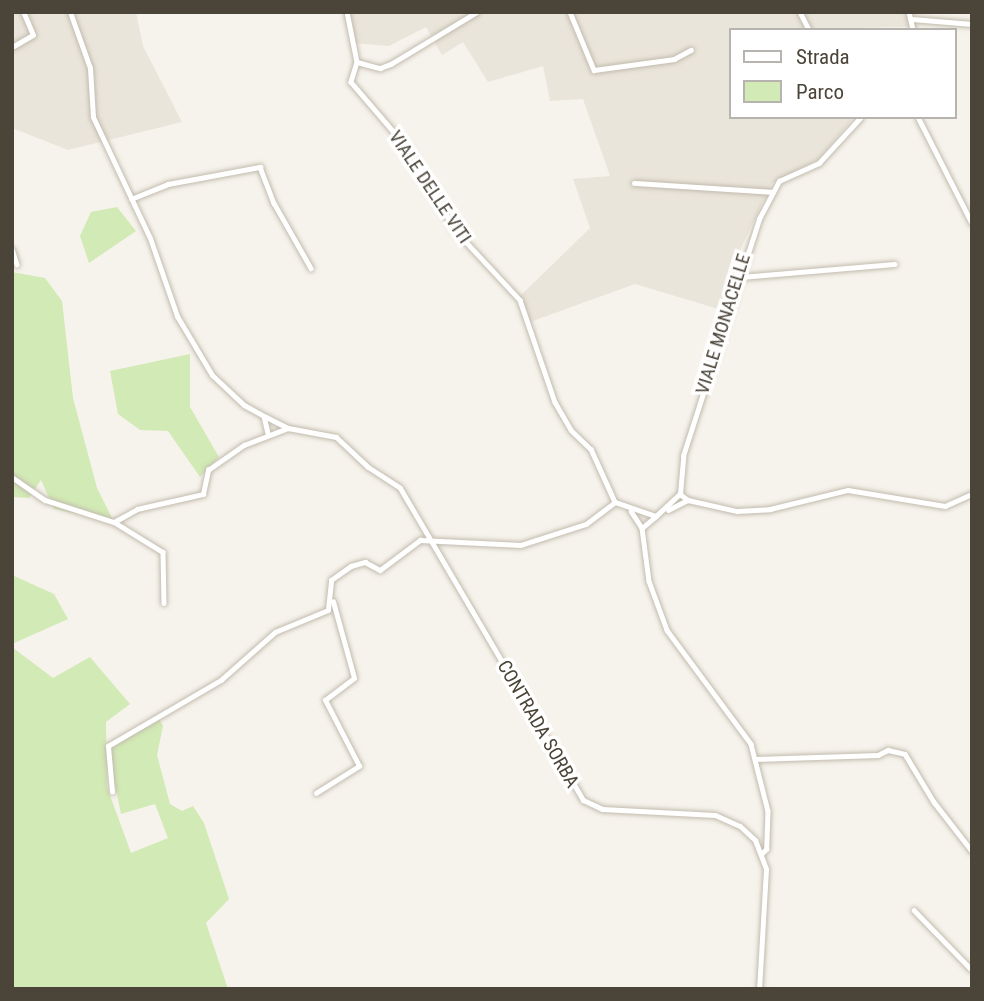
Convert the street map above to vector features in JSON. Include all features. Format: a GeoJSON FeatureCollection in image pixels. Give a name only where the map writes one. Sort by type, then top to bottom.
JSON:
{"type":"FeatureCollection","features":[{"type":"Feature","properties":{"kind":"street"},"geometry":{"type":"LineString","coordinates":[[12,47],[33,35],[23,12]]}},
{"type":"Feature","properties":{"kind":"street","name":"CONTRADA SORBA"},"geometry":{"type":"LineString","coordinates":[[70,12],[90,68],[93,117],[150,238],[177,316],[212,374],[264,416],[288,428],[336,437],[368,467],[400,488],[435,540],[583,800],[602,809],[715,816],[740,827],[763,853]]}},
{"type":"Feature","properties":{"kind":"street","name":"VIALE DELLE VITI"},"geometry":{"type":"LineString","coordinates":[[347,12],[358,62],[354,86],[411,152],[455,230],[520,300],[555,402],[571,430],[591,449],[615,502]]}},
{"type":"Feature","properties":{"kind":"street"},"geometry":{"type":"LineString","coordinates":[[358,62],[380,68],[391,64],[477,12]]}},
{"type":"Feature","properties":{"kind":"street"},"geometry":{"type":"LineString","coordinates":[[570,12],[594,70],[674,59],[691,50]]}},
{"type":"Feature","properties":{"kind":"street"},"geometry":{"type":"LineString","coordinates":[[800,12],[808,28]]}},
{"type":"Feature","properties":{"kind":"street"},"geometry":{"type":"LineString","coordinates":[[909,12],[913,28]]}},
{"type":"Feature","properties":{"kind":"street"},"geometry":{"type":"LineString","coordinates":[[912,19],[972,24]]}},
{"type":"Feature","properties":{"kind":"street"},"geometry":{"type":"LineString","coordinates":[[854,119],[856,123]]}},
{"type":"Feature","properties":{"kind":"street","name":"VIALE MONACELLE"},"geometry":{"type":"LineString","coordinates":[[680,494],[683,456],[740,277],[746,247],[772,192],[782,179],[824,159],[859,119]]}},
{"type":"Feature","properties":{"kind":"street"},"geometry":{"type":"LineString","coordinates":[[919,119],[969,209],[972,223]]}},
{"type":"Feature","properties":{"kind":"street"},"geometry":{"type":"LineString","coordinates":[[131,199],[169,184],[260,167],[274,203],[311,268]]}},
{"type":"Feature","properties":{"kind":"street"},"geometry":{"type":"LineString","coordinates":[[634,183],[772,192]]}},
{"type":"Feature","properties":{"kind":"street"},"geometry":{"type":"LineString","coordinates":[[12,249],[18,264]]}},
{"type":"Feature","properties":{"kind":"street"},"geometry":{"type":"LineString","coordinates":[[740,277],[894,264]]}},
{"type":"Feature","properties":{"kind":"street"},"geometry":{"type":"LineString","coordinates":[[264,416],[268,433]]}},
{"type":"Feature","properties":{"kind":"street"},"geometry":{"type":"LineString","coordinates":[[114,522],[137,509],[203,494],[208,470],[268,433],[288,428]]}},
{"type":"Feature","properties":{"kind":"street"},"geometry":{"type":"LineString","coordinates":[[12,477],[45,500],[114,522],[163,552],[164,603]]}},
{"type":"Feature","properties":{"kind":"street"},"geometry":{"type":"LineString","coordinates":[[667,510],[680,494],[688,500],[737,512],[770,509],[848,489],[945,506],[972,494]]}},
{"type":"Feature","properties":{"kind":"street"},"geometry":{"type":"LineString","coordinates":[[642,528],[656,516],[688,500]]}},
{"type":"Feature","properties":{"kind":"street"},"geometry":{"type":"LineString","coordinates":[[316,793],[359,766],[325,700],[354,678],[329,586],[336,575],[365,562],[380,570],[420,540],[521,545],[586,524],[615,502],[631,511],[656,516]]}},
{"type":"Feature","properties":{"kind":"street"},"geometry":{"type":"LineString","coordinates":[[631,511],[642,528],[649,581],[667,630],[724,704],[755,759],[768,811],[767,849],[763,853],[765,901],[759,989]]}},
{"type":"Feature","properties":{"kind":"street"},"geometry":{"type":"LineString","coordinates":[[112,792],[108,746],[221,680],[275,632],[328,610],[332,601]]}},
{"type":"Feature","properties":{"kind":"street"},"geometry":{"type":"LineString","coordinates":[[755,759],[878,755],[888,750],[905,754],[934,802],[972,851]]}},
{"type":"Feature","properties":{"kind":"street"},"geometry":{"type":"LineString","coordinates":[[914,910],[972,970]]}},
{"type":"Feature","properties":{"kind":"shaded area"},"geometry":{"type":"Polygon","coordinates":[[[12,12],[136,12],[143,46],[182,122],[68,150],[12,128],[12,12]]]}},
{"type":"Feature","properties":{"kind":"shaded area"},"geometry":{"type":"Polygon","coordinates":[[[343,12],[905,12],[910,27],[729,28],[729,119],[852,119],[819,159],[771,184],[741,248],[725,311],[635,284],[530,322],[517,299],[590,228],[573,179],[610,176],[583,99],[550,101],[543,66],[488,82],[463,42],[442,55],[426,27],[389,46],[352,43],[343,12]]]}},
{"type":"Feature","properties":{"kind":"green space"},"geometry":{"type":"Polygon","coordinates":[[[117,207],[136,231],[89,263],[80,236],[91,212],[117,207]]]}},
{"type":"Feature","properties":{"kind":"green space"},"geometry":{"type":"Polygon","coordinates":[[[12,272],[45,278],[62,301],[73,398],[97,488],[114,522],[54,509],[41,480],[29,498],[12,497],[12,272]]]}},
{"type":"Feature","properties":{"kind":"green space"},"geometry":{"type":"Polygon","coordinates":[[[190,354],[190,407],[219,457],[200,477],[168,431],[140,430],[118,414],[110,371],[190,354]]]}},
{"type":"Feature","properties":{"kind":"green space"},"geometry":{"type":"Polygon","coordinates":[[[12,575],[54,594],[68,619],[12,644],[12,575]]]}},
{"type":"Feature","properties":{"kind":"green space"},"geometry":{"type":"Polygon","coordinates":[[[12,647],[53,678],[90,657],[130,704],[106,722],[107,787],[131,853],[168,838],[155,804],[121,814],[108,751],[158,717],[163,726],[157,755],[170,804],[182,811],[193,806],[204,823],[229,899],[206,923],[228,989],[12,989],[12,647]]]}}]}
